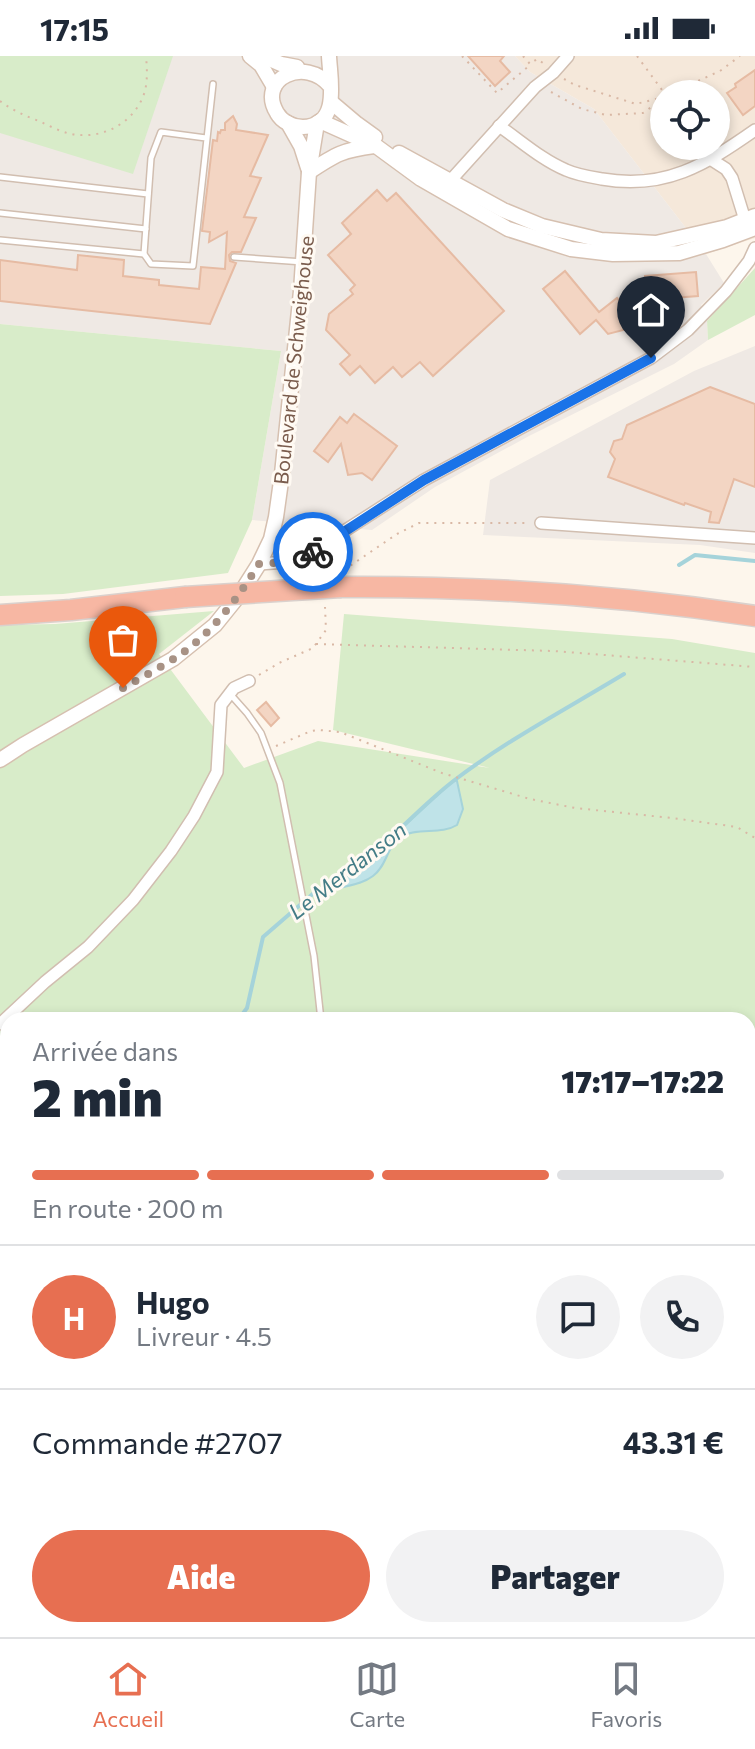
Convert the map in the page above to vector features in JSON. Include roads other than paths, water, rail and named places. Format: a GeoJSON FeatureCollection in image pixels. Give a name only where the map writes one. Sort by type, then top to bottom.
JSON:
{"type":"FeatureCollection","features":[{"type":"Feature","properties":{"kind":"highway"},"geometry":{"type":"LineString","coordinates":[[0,615],[185,597],[341,587],[438,587],[533,592],[686,606],[755,616]]}},
{"type":"Feature","properties":{"kind":"main road"},"geometry":{"type":"LineString","coordinates":[[250,56],[261,65],[274,87]]}},
{"type":"Feature","properties":{"kind":"main road"},"geometry":{"type":"LineString","coordinates":[[263,56],[281,64],[306,63],[330,86]]}},
{"type":"Feature","properties":{"kind":"main road"},"geometry":{"type":"LineString","coordinates":[[306,63],[283,73],[272,95],[276,112],[288,123],[302,127],[318,122],[331,102],[329,56]]}},
{"type":"Feature","properties":{"kind":"main road"},"geometry":{"type":"LineString","coordinates":[[331,102],[409,160],[503,210],[542,226],[601,240],[656,243],[752,222]]}},
{"type":"Feature","properties":{"kind":"main road"},"geometry":{"type":"LineString","coordinates":[[318,122],[376,146],[421,179],[508,229],[571,249],[613,254],[679,253],[723,240],[752,222]]}},
{"type":"Feature","properties":{"kind":"main road","name":"Boulevard de Schweighouse"},"geometry":{"type":"LineString","coordinates":[[0,760],[173,659],[215,625],[259,564],[271,539],[282,474],[304,262],[309,172],[318,122]]}},
{"type":"Feature","properties":{"kind":"main road","name":"Boulevard de Schweighouse"},"geometry":{"type":"LineString","coordinates":[[288,123],[301,146],[309,172]]}},
{"type":"Feature","properties":{"kind":"main road"},"geometry":{"type":"LineString","coordinates":[[309,172],[346,150],[376,146]]}},
{"type":"Feature","properties":{"kind":"street"},"geometry":{"type":"LineString","coordinates":[[450,181],[568,56]]}},
{"type":"Feature","properties":{"kind":"street"},"geometry":{"type":"LineString","coordinates":[[499,126],[546,160],[567,170],[623,183],[650,182],[712,160],[726,169],[732,178],[752,222]]}},
{"type":"Feature","properties":{"kind":"street"},"geometry":{"type":"LineString","coordinates":[[730,147],[755,130]]}},
{"type":"Feature","properties":{"kind":"street"},"geometry":{"type":"LineString","coordinates":[[259,564],[287,562],[310,553],[424,480],[651,358],[688,330],[726,291],[755,248]]}},
{"type":"Feature","properties":{"kind":"street"},"geometry":{"type":"LineString","coordinates":[[541,523],[755,538]]}},
{"type":"Feature","properties":{"kind":"street"},"geometry":{"type":"LineString","coordinates":[[271,539],[292,549],[332,540]]}},
{"type":"Feature","properties":{"kind":"street"},"geometry":{"type":"LineString","coordinates":[[13,1012],[88,947],[133,900],[171,851],[217,772],[221,705],[234,688],[249,681]]}},
{"type":"Feature","properties":{"kind":"lane"},"geometry":{"type":"LineString","coordinates":[[206,138],[161,132],[151,158],[148,194],[144,254],[151,264],[193,266],[213,84]]}},
{"type":"Feature","properties":{"kind":"lane"},"geometry":{"type":"LineString","coordinates":[[0,177],[148,194]]}},
{"type":"Feature","properties":{"kind":"lane"},"geometry":{"type":"LineString","coordinates":[[0,213],[146,229]]}},
{"type":"Feature","properties":{"kind":"lane"},"geometry":{"type":"LineString","coordinates":[[0,240],[144,254]]}},
{"type":"Feature","properties":{"kind":"lane"},"geometry":{"type":"LineString","coordinates":[[234,257],[304,262]]}},
{"type":"Feature","properties":{"kind":"lane"},"geometry":{"type":"LineString","coordinates":[[230,693],[261,733],[280,783],[314,956],[320,1012]]}},
{"type":"Feature","properties":{"kind":"water"},"geometry":{"type":"Polygon","coordinates":[[[454,780],[457,781],[463,809],[457,825],[402,836],[373,876],[360,883],[316,895],[315,892],[345,878],[374,854],[454,780]]]}},
{"type":"Feature","properties":{"kind":"waterway","name":"Le Merdanson"},"geometry":{"type":"LineString","coordinates":[[679,565],[695,555],[755,561]]}},
{"type":"Feature","properties":{"kind":"waterway","name":"Le Merdanson"},"geometry":{"type":"LineString","coordinates":[[355,869],[443,789],[476,764],[624,674]]}},
{"type":"Feature","properties":{"kind":"waterway","name":"Le Merdanson"},"geometry":{"type":"LineString","coordinates":[[244,1012],[263,937],[315,892],[348,875]]}}]}
